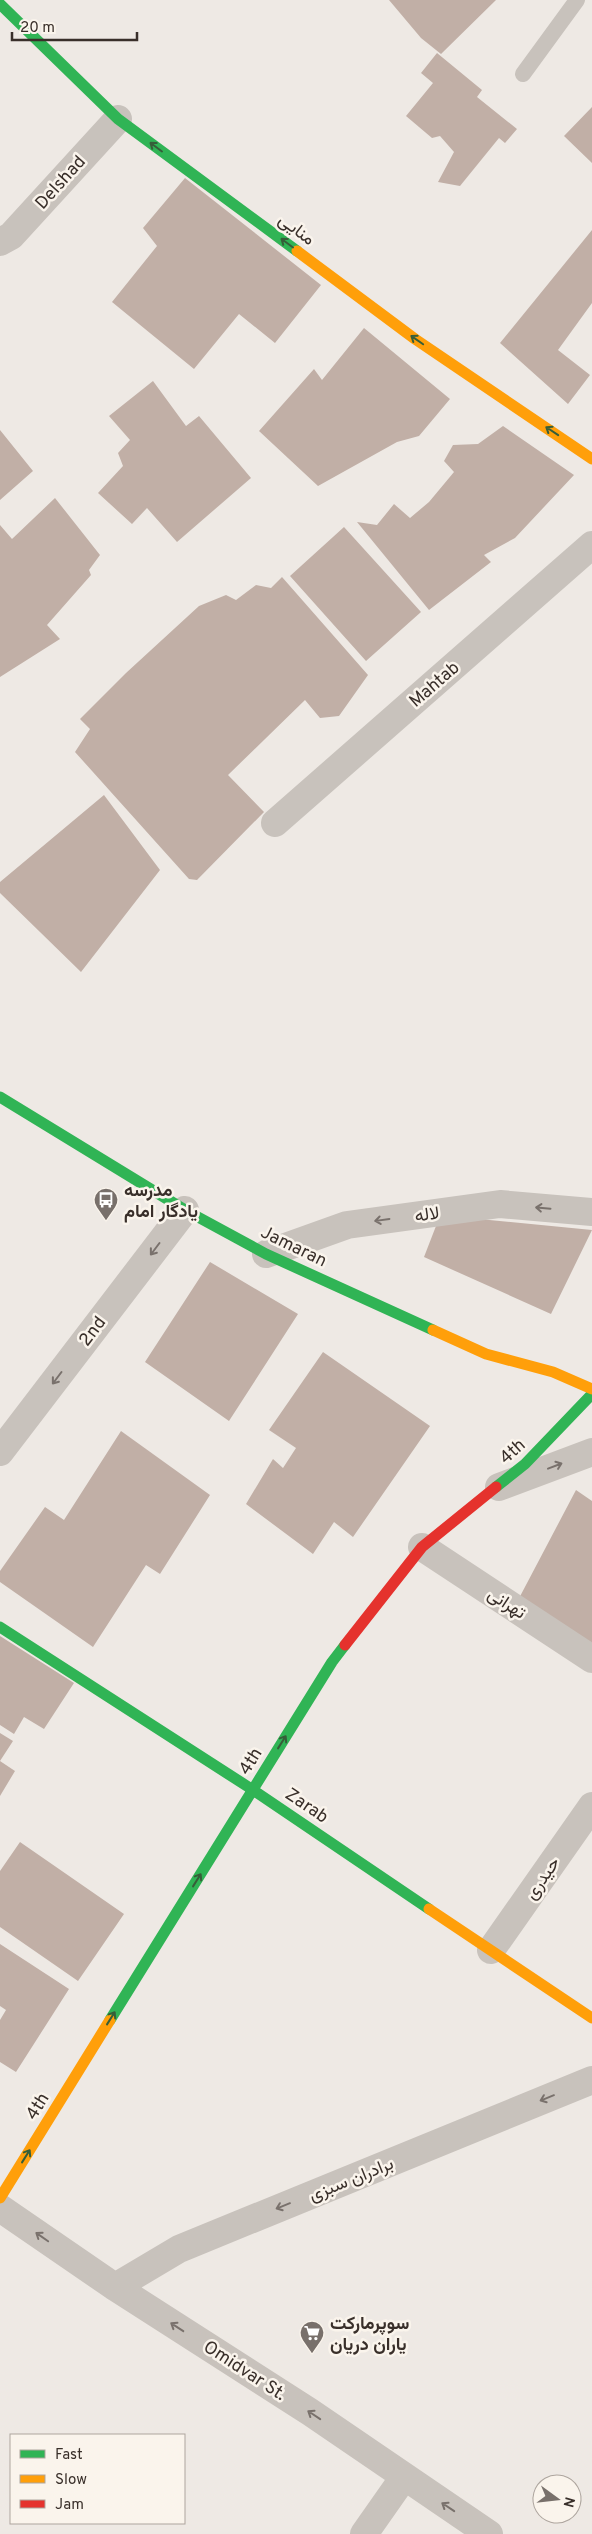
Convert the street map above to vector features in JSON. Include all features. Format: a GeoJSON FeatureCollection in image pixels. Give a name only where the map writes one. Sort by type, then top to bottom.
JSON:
{"type":"FeatureCollection","features":[{"type":"Feature","properties":{"kind":"street","name":"منایی"},"geometry":{"type":"LineString","coordinates":[[0,4],[118,119],[415,338],[592,459]]}},
{"type":"Feature","properties":{"kind":"street","name":"Delshad"},"geometry":{"type":"LineString","coordinates":[[0,242],[12,236],[118,119]]}},
{"type":"Feature","properties":{"kind":"street","name":"Mahtab"},"geometry":{"type":"LineString","coordinates":[[275,823],[592,545]]}},
{"type":"Feature","properties":{"kind":"street","name":"Jamaran"},"geometry":{"type":"LineString","coordinates":[[0,1097],[185,1210],[266,1254],[486,1354],[553,1372],[592,1389]]}},
{"type":"Feature","properties":{"kind":"street","name":"لاله"},"geometry":{"type":"LineString","coordinates":[[266,1254],[347,1225],[500,1204],[592,1212]]}},
{"type":"Feature","properties":{"kind":"street","name":"2nd"},"geometry":{"type":"LineString","coordinates":[[0,1452],[185,1210]]}},
{"type":"Feature","properties":{"kind":"street","name":"4th"},"geometry":{"type":"LineString","coordinates":[[0,2198],[332,1662],[422,1547],[525,1464],[592,1394]]}},
{"type":"Feature","properties":{"kind":"street"},"geometry":{"type":"LineString","coordinates":[[493,1490],[592,1452]]}},
{"type":"Feature","properties":{"kind":"street","name":"تهرانی"},"geometry":{"type":"LineString","coordinates":[[422,1547],[592,1659]]}},
{"type":"Feature","properties":{"kind":"street","name":"Zarab"},"geometry":{"type":"LineString","coordinates":[[0,1627],[253,1790],[592,2018]]}},
{"type":"Feature","properties":{"kind":"street","name":"حیدری"},"geometry":{"type":"LineString","coordinates":[[491,1950],[592,1806]]}},
{"type":"Feature","properties":{"kind":"street","name":"برادران سبزی"},"geometry":{"type":"LineString","coordinates":[[115,2287],[179,2249],[592,2080]]}},
{"type":"Feature","properties":{"kind":"street","name":"Omidvar St."},"geometry":{"type":"LineString","coordinates":[[0,2208],[115,2287],[310,2412],[488,2534]]}},
{"type":"Feature","properties":{"kind":"street"},"geometry":{"type":"LineString","coordinates":[[364,2534],[404,2477]]}},
{"type":"Feature","properties":{"kind":"lane"},"geometry":{"type":"LineString","coordinates":[[523,74],[576,0]]}},
{"type":"Feature","properties":{"kind":"building"},"geometry":{"type":"Polygon","coordinates":[[[389,0],[496,0],[441,54],[421,38],[389,0]]]}},
{"type":"Feature","properties":{"kind":"building"},"geometry":{"type":"Polygon","coordinates":[[[437,53],[482,90],[477,97],[517,129],[505,143],[499,138],[460,186],[438,182],[454,152],[440,136],[432,138],[406,116],[433,83],[421,73],[437,53]]]}},
{"type":"Feature","properties":{"kind":"building"},"geometry":{"type":"Polygon","coordinates":[[[592,107],[592,163],[564,136],[592,107]]]}},
{"type":"Feature","properties":{"kind":"building"},"geometry":{"type":"Polygon","coordinates":[[[185,178],[321,285],[275,343],[239,314],[194,369],[112,302],[157,246],[143,228],[185,178]]]}},
{"type":"Feature","properties":{"kind":"building"},"geometry":{"type":"Polygon","coordinates":[[[592,230],[592,303],[558,350],[590,375],[568,404],[500,343],[592,230]]]}},
{"type":"Feature","properties":{"kind":"building"},"geometry":{"type":"Polygon","coordinates":[[[364,328],[450,399],[419,436],[397,442],[318,486],[259,431],[314,369],[322,380],[364,328]]]}},
{"type":"Feature","properties":{"kind":"building"},"geometry":{"type":"Polygon","coordinates":[[[153,381],[186,426],[199,416],[251,478],[177,542],[147,508],[132,524],[98,493],[123,466],[118,453],[130,440],[109,416],[153,381]]]}},
{"type":"Feature","properties":{"kind":"building"},"geometry":{"type":"Polygon","coordinates":[[[503,426],[574,475],[515,538],[484,555],[491,562],[429,610],[357,522],[377,525],[394,504],[410,518],[429,502],[454,472],[444,461],[453,445],[478,444],[503,426]]]}},
{"type":"Feature","properties":{"kind":"building"},"geometry":{"type":"Polygon","coordinates":[[[0,430],[33,471],[0,500],[0,430]]]}},
{"type":"Feature","properties":{"kind":"building"},"geometry":{"type":"Polygon","coordinates":[[[55,498],[100,555],[89,570],[91,575],[47,625],[60,639],[0,677],[0,525],[12,539],[55,498]]]}},
{"type":"Feature","properties":{"kind":"building"},"geometry":{"type":"Polygon","coordinates":[[[344,527],[421,612],[366,661],[290,576],[344,527]]]}},
{"type":"Feature","properties":{"kind":"building"},"geometry":{"type":"Polygon","coordinates":[[[282,577],[368,675],[339,716],[320,718],[305,700],[228,775],[264,812],[197,880],[189,879],[75,752],[90,729],[80,719],[126,673],[199,606],[226,595],[236,600],[256,585],[271,588],[282,577]]]}},
{"type":"Feature","properties":{"kind":"building"},"geometry":{"type":"Polygon","coordinates":[[[104,795],[160,870],[81,972],[0,893],[0,882],[104,795]]]}},
{"type":"Feature","properties":{"kind":"building"},"geometry":{"type":"Polygon","coordinates":[[[479,1219],[592,1230],[551,1314],[424,1257],[436,1226],[479,1219]]]}},
{"type":"Feature","properties":{"kind":"building"},"geometry":{"type":"Polygon","coordinates":[[[210,1262],[298,1314],[229,1421],[145,1362],[210,1262]]]}},
{"type":"Feature","properties":{"kind":"building"},"geometry":{"type":"Polygon","coordinates":[[[323,1352],[430,1426],[353,1537],[334,1522],[313,1554],[246,1504],[273,1459],[283,1468],[296,1448],[269,1430],[323,1352]]]}},
{"type":"Feature","properties":{"kind":"building"},"geometry":{"type":"Polygon","coordinates":[[[121,1431],[210,1495],[160,1574],[146,1565],[93,1647],[0,1582],[0,1571],[45,1507],[64,1520],[121,1431]]]}},
{"type":"Feature","properties":{"kind":"building"},"geometry":{"type":"Polygon","coordinates":[[[576,1490],[592,1501],[592,1656],[516,1604],[576,1490]]]}},
{"type":"Feature","properties":{"kind":"building"},"geometry":{"type":"Polygon","coordinates":[[[0,1636],[74,1683],[44,1729],[24,1717],[14,1734],[0,1725],[0,1636]]]}},
{"type":"Feature","properties":{"kind":"building"},"geometry":{"type":"Polygon","coordinates":[[[0,1733],[13,1741],[0,1761],[0,1733]]]}},
{"type":"Feature","properties":{"kind":"building"},"geometry":{"type":"Polygon","coordinates":[[[0,1761],[15,1771],[0,1796],[0,1761]]]}},
{"type":"Feature","properties":{"kind":"building"},"geometry":{"type":"Polygon","coordinates":[[[20,1842],[124,1914],[78,1981],[0,1927],[0,1871],[20,1842]]]}},
{"type":"Feature","properties":{"kind":"building"},"geometry":{"type":"Polygon","coordinates":[[[0,1944],[69,1989],[16,2072],[0,2062],[0,2020],[6,2010],[0,2006],[0,1944]]]}},
{"type":"Feature","properties":{"kind":"traffic: fast"},"geometry":{"type":"LineString","coordinates":[[0,4],[118,119],[297,251]]}},
{"type":"Feature","properties":{"kind":"traffic: fast"},"geometry":{"type":"LineString","coordinates":[[0,1097],[185,1210],[266,1254],[433,1330]]}},
{"type":"Feature","properties":{"kind":"traffic: fast"},"geometry":{"type":"LineString","coordinates":[[496,1487],[525,1464],[592,1394]]}},
{"type":"Feature","properties":{"kind":"traffic: fast"},"geometry":{"type":"LineString","coordinates":[[0,1627],[253,1790],[429,1909]]}},
{"type":"Feature","properties":{"kind":"traffic: fast"},"geometry":{"type":"LineString","coordinates":[[110,2020],[332,1662],[345,1645]]}},
{"type":"Feature","properties":{"kind":"traffic: slow"},"geometry":{"type":"LineString","coordinates":[[297,251],[415,339],[592,459]]}},
{"type":"Feature","properties":{"kind":"traffic: slow"},"geometry":{"type":"LineString","coordinates":[[433,1330],[486,1354],[553,1372],[592,1389]]}},
{"type":"Feature","properties":{"kind":"traffic: slow"},"geometry":{"type":"LineString","coordinates":[[429,1909],[592,2018]]}},
{"type":"Feature","properties":{"kind":"traffic: slow"},"geometry":{"type":"LineString","coordinates":[[0,2198],[110,2020]]}},
{"type":"Feature","properties":{"kind":"traffic: jam"},"geometry":{"type":"LineString","coordinates":[[345,1645],[422,1547],[496,1487]]}},
{"type":"Feature","properties":{"kind":"place","name":"مدرسه یادگار امام"},"geometry":{"type":"Point","coordinates":[106,1221]}},
{"type":"Feature","properties":{"kind":"place","name":"سوپرمارکت یاران دریان"},"geometry":{"type":"Point","coordinates":[312,2354]}}]}
